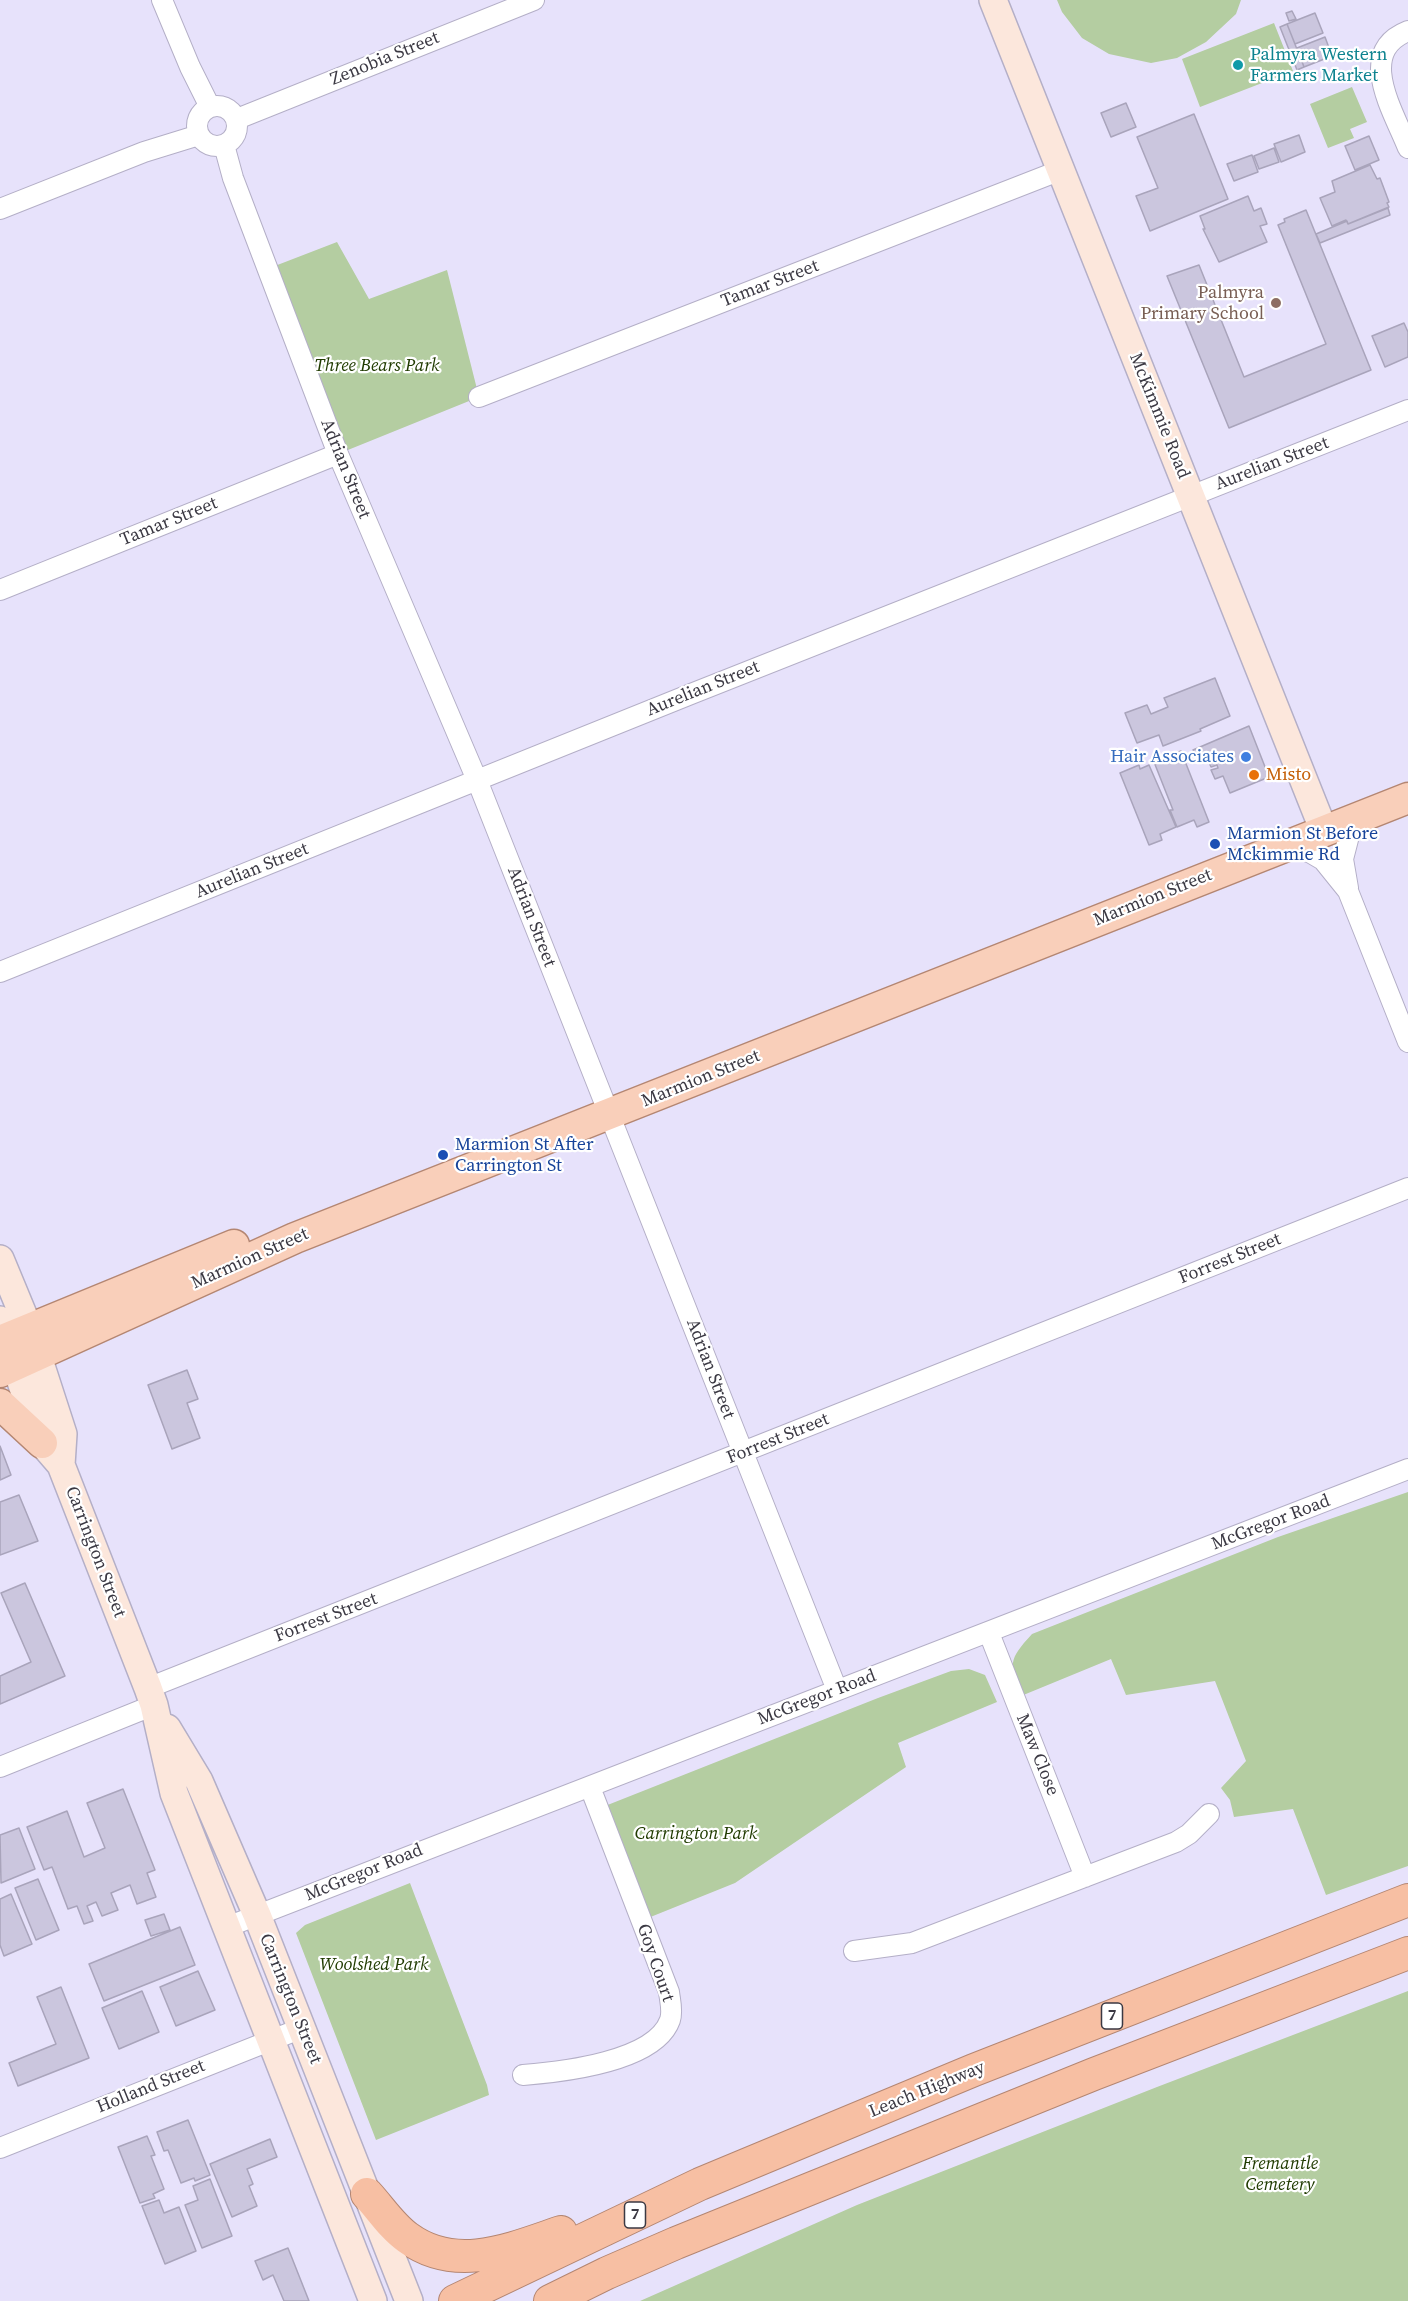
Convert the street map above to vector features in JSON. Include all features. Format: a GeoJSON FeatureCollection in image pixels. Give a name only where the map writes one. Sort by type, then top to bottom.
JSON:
{"type":"FeatureCollection","features":[{"type":"Feature","properties":{"kind":"highway","name":"Leach Highway"},"geometry":{"type":"LineString","coordinates":[[455,2301],[700,2184],[974,2070],[1408,1900]]}},
{"type":"Feature","properties":{"kind":"highway","name":"7"},"geometry":{"type":"LineString","coordinates":[[550,2301],[676,2243],[1094,2074],[1408,1953]]}},
{"type":"Feature","properties":{"kind":"highway"},"geometry":{"type":"LineString","coordinates":[[367,2194],[406,2237],[424,2248],[437,2253],[481,2256],[514,2248],[700,2184]]}},
{"type":"Feature","properties":{"kind":"highway"},"geometry":{"type":"LineString","coordinates":[[578,2301],[676,2243]]}},
{"type":"Feature","properties":{"kind":"main road","name":"McKimmie Road"},"geometry":{"type":"LineString","coordinates":[[993,0],[1321,824]]}},
{"type":"Feature","properties":{"kind":"main road","name":"Marmion Street"},"geometry":{"type":"LineString","coordinates":[[13,1346],[284,1243],[606,1108],[1321,824],[1408,779]]}},
{"type":"Feature","properties":{"kind":"main road","name":"Marmion Street"},"geometry":{"type":"LineString","coordinates":[[606,1108],[1289,845],[1321,824],[1353,820],[1408,798]]}},
{"type":"Feature","properties":{"kind":"main road","name":"Carrington Street"},"geometry":{"type":"LineString","coordinates":[[0,1259],[13,1346],[42,1443],[61,1465],[151,1697],[174,1793],[373,2301]]}},
{"type":"Feature","properties":{"kind":"main road","name":"Carrington Street"},"geometry":{"type":"LineString","coordinates":[[13,1346],[63,1434],[61,1465]]}},
{"type":"Feature","properties":{"kind":"main road"},"geometry":{"type":"LineString","coordinates":[[0,1404],[42,1443]]}},
{"type":"Feature","properties":{"kind":"main road","name":"Carrington Street"},"geometry":{"type":"LineString","coordinates":[[151,1697],[198,1781],[257,1915],[409,2301]]}},
{"type":"Feature","properties":{"kind":"street"},"geometry":{"type":"LineString","coordinates":[[162,0],[190,67],[210,107]]}},
{"type":"Feature","properties":{"kind":"street","name":"Zenobia Street"},"geometry":{"type":"LineString","coordinates":[[237,119],[534,0]]}},
{"type":"Feature","properties":{"kind":"street"},"geometry":{"type":"LineString","coordinates":[[1408,31],[1386,46],[1379,62],[1382,81],[1408,148]]}},
{"type":"Feature","properties":{"kind":"street"},"geometry":{"type":"LineString","coordinates":[[223,106],[237,119],[236,135],[224,146],[207,144],[199,135],[197,129],[200,116],[210,107],[223,106]]}},
{"type":"Feature","properties":{"kind":"street"},"geometry":{"type":"LineString","coordinates":[[0,209],[144,152],[199,135]]}},
{"type":"Feature","properties":{"kind":"street","name":"Adrian Street"},"geometry":{"type":"LineString","coordinates":[[224,146],[236,188],[338,454],[477,780],[837,1690]]}},
{"type":"Feature","properties":{"kind":"street","name":"Tamar Street"},"geometry":{"type":"LineString","coordinates":[[479,397],[1061,170]]}},
{"type":"Feature","properties":{"kind":"street","name":"Aurelian Street"},"geometry":{"type":"LineString","coordinates":[[0,972],[477,780],[1408,411]]}},
{"type":"Feature","properties":{"kind":"street","name":"Tamar Street"},"geometry":{"type":"LineString","coordinates":[[0,590],[338,454]]}},
{"type":"Feature","properties":{"kind":"street"},"geometry":{"type":"LineString","coordinates":[[1353,820],[1343,859],[1348,891],[1408,1042]]}},
{"type":"Feature","properties":{"kind":"street"},"geometry":{"type":"LineString","coordinates":[[1289,845],[1323,860],[1348,891]]}},
{"type":"Feature","properties":{"kind":"street","name":"Forrest Street"},"geometry":{"type":"LineString","coordinates":[[0,1767],[151,1697],[743,1453],[1408,1188]]}},
{"type":"Feature","properties":{"kind":"street","name":"McGregor Road"},"geometry":{"type":"LineString","coordinates":[[226,1927],[399,1858],[989,1633],[1408,1469]]}},
{"type":"Feature","properties":{"kind":"street","name":"Maw Close"},"geometry":{"type":"LineString","coordinates":[[989,1633],[1085,1877]]}},
{"type":"Feature","properties":{"kind":"street","name":"Goy Court"},"geometry":{"type":"LineString","coordinates":[[522,2075],[554,2073],[633,2052],[655,2040],[671,2017],[669,1992],[590,1786]]}},
{"type":"Feature","properties":{"kind":"street"},"geometry":{"type":"LineString","coordinates":[[854,1951],[912,1943],[1176,1842],[1189,1834],[1209,1814]]}},
{"type":"Feature","properties":{"kind":"street","name":"Holland Street"},"geometry":{"type":"LineString","coordinates":[[0,2148],[302,2028]]}},
{"type":"Feature","properties":{"kind":"green space"},"geometry":{"type":"Polygon","coordinates":[[[1057,0],[1241,0],[1236,14],[1206,42],[1177,58],[1151,63],[1109,54],[1082,38],[1062,12],[1057,0]]]}},
{"type":"Feature","properties":{"kind":"green space"},"geometry":{"type":"Polygon","coordinates":[[[1274,23],[1293,71],[1200,107],[1182,59],[1274,23]]]}},
{"type":"Feature","properties":{"kind":"green space"},"geometry":{"type":"Polygon","coordinates":[[[1352,87],[1367,122],[1350,129],[1354,138],[1328,148],[1310,104],[1352,87]]]}},
{"type":"Feature","properties":{"kind":"green space","name":"Three Bears Park"},"geometry":{"type":"Polygon","coordinates":[[[337,242],[369,299],[447,270],[479,397],[338,454],[267,269],[337,242]]]}},
{"type":"Feature","properties":{"kind":"green space"},"geometry":{"type":"Polygon","coordinates":[[[1408,1492],[1408,1866],[1326,1895],[1293,1809],[1234,1817],[1230,1800],[1221,1788],[1246,1761],[1215,1681],[1126,1695],[1111,1659],[1021,1696],[1014,1676],[1013,1663],[1018,1650],[1032,1634],[1278,1537],[1408,1492]]]}},
{"type":"Feature","properties":{"kind":"green space","name":"Carrington Park"},"geometry":{"type":"Polygon","coordinates":[[[969,1669],[985,1675],[997,1702],[898,1743],[906,1767],[735,1883],[648,1918],[605,1806],[878,1698],[951,1671],[969,1669]]]}},
{"type":"Feature","properties":{"kind":"green space","name":"Woolshed Park"},"geometry":{"type":"Polygon","coordinates":[[[410,1883],[489,2095],[376,2140],[296,1933],[305,1925],[410,1883]]]}},
{"type":"Feature","properties":{"kind":"green space","name":"Fremantle Cemetery"},"geometry":{"type":"Polygon","coordinates":[[[1408,1991],[1408,2301],[640,2301],[857,2205],[1408,1991]]]}},
{"type":"Feature","properties":{"kind":"building"},"geometry":{"type":"Polygon","coordinates":[[[1292,11],[1296,19],[1289,21],[1286,13],[1292,11]]]}},
{"type":"Feature","properties":{"kind":"building"},"geometry":{"type":"Polygon","coordinates":[[[1315,13],[1323,33],[1295,44],[1287,24],[1315,13]]]}},
{"type":"Feature","properties":{"kind":"building"},"geometry":{"type":"Polygon","coordinates":[[[1287,24],[1304,67],[1297,70],[1280,27],[1287,24]]]}},
{"type":"Feature","properties":{"kind":"building"},"geometry":{"type":"Polygon","coordinates":[[[1325,37],[1332,56],[1304,67],[1297,48],[1325,37]]]}},
{"type":"Feature","properties":{"kind":"building"},"geometry":{"type":"Polygon","coordinates":[[[1126,103],[1136,127],[1111,137],[1101,113],[1126,103]]]}},
{"type":"Feature","properties":{"kind":"building"},"geometry":{"type":"Polygon","coordinates":[[[1194,114],[1228,199],[1150,231],[1136,196],[1158,188],[1137,137],[1194,114]]]}},
{"type":"Feature","properties":{"kind":"building"},"geometry":{"type":"Polygon","coordinates":[[[1299,135],[1305,152],[1281,162],[1274,144],[1299,135]]]}},
{"type":"Feature","properties":{"kind":"building"},"geometry":{"type":"Polygon","coordinates":[[[1369,136],[1379,160],[1355,170],[1345,146],[1369,136]]]}},
{"type":"Feature","properties":{"kind":"building"},"geometry":{"type":"Polygon","coordinates":[[[1274,148],[1279,162],[1259,169],[1254,156],[1274,148]]]}},
{"type":"Feature","properties":{"kind":"building"},"geometry":{"type":"Polygon","coordinates":[[[1252,155],[1258,172],[1234,181],[1227,164],[1252,155]]]}},
{"type":"Feature","properties":{"kind":"building"},"geometry":{"type":"Polygon","coordinates":[[[1370,165],[1377,179],[1380,178],[1389,207],[1348,224],[1346,220],[1332,226],[1320,198],[1335,192],[1332,181],[1370,165]]]}},
{"type":"Feature","properties":{"kind":"building"},"geometry":{"type":"Polygon","coordinates":[[[1248,196],[1254,211],[1261,208],[1267,224],[1260,226],[1267,242],[1219,262],[1203,229],[1205,229],[1200,216],[1248,196]]]}},
{"type":"Feature","properties":{"kind":"building"},"geometry":{"type":"Polygon","coordinates":[[[1388,208],[1390,215],[1320,243],[1316,234],[1347,221],[1348,224],[1388,208]]]}},
{"type":"Feature","properties":{"kind":"building"},"geometry":{"type":"Polygon","coordinates":[[[1306,210],[1371,370],[1229,428],[1167,276],[1199,265],[1244,377],[1326,344],[1278,225],[1285,222],[1284,219],[1306,210]]]}},
{"type":"Feature","properties":{"kind":"building"},"geometry":{"type":"Polygon","coordinates":[[[1404,323],[1408,332],[1408,357],[1385,367],[1372,336],[1404,323]]]}},
{"type":"Feature","properties":{"kind":"building"},"geometry":{"type":"Polygon","coordinates":[[[1215,678],[1230,716],[1200,729],[1201,731],[1163,746],[1159,735],[1137,743],[1125,713],[1147,705],[1151,714],[1168,707],[1164,698],[1215,678]]]}},
{"type":"Feature","properties":{"kind":"building"},"geometry":{"type":"Polygon","coordinates":[[[1249,726],[1269,777],[1230,793],[1223,776],[1215,779],[1211,770],[1218,768],[1217,765],[1211,767],[1207,758],[1198,761],[1193,750],[1249,726]]]}},
{"type":"Feature","properties":{"kind":"building"},"geometry":{"type":"Polygon","coordinates":[[[1181,751],[1209,822],[1197,827],[1194,820],[1177,827],[1170,810],[1173,810],[1154,762],[1181,751]]]}},
{"type":"Feature","properties":{"kind":"building"},"geometry":{"type":"Polygon","coordinates":[[[1139,765],[1140,769],[1149,765],[1176,827],[1160,834],[1162,840],[1149,845],[1120,773],[1139,765]]]}},
{"type":"Feature","properties":{"kind":"building"},"geometry":{"type":"Polygon","coordinates":[[[187,1370],[198,1399],[187,1403],[200,1438],[172,1449],[148,1385],[187,1370]]]}},
{"type":"Feature","properties":{"kind":"building"},"geometry":{"type":"Polygon","coordinates":[[[0,1446],[11,1475],[0,1480],[0,1446]]]}},
{"type":"Feature","properties":{"kind":"building"},"geometry":{"type":"Polygon","coordinates":[[[19,1495],[38,1541],[0,1555],[0,1502],[19,1495]]]}},
{"type":"Feature","properties":{"kind":"building"},"geometry":{"type":"Polygon","coordinates":[[[25,1583],[65,1676],[0,1704],[0,1676],[31,1662],[1,1593],[25,1583]]]}},
{"type":"Feature","properties":{"kind":"building"},"geometry":{"type":"Polygon","coordinates":[[[123,1789],[155,1870],[147,1873],[156,1897],[137,1904],[130,1885],[111,1893],[118,1910],[102,1916],[96,1902],[87,1906],[93,1921],[84,1924],[77,1906],[68,1909],[52,1867],[44,1870],[27,1827],[67,1811],[84,1857],[105,1848],[87,1803],[123,1789]]]}},
{"type":"Feature","properties":{"kind":"building"},"geometry":{"type":"Polygon","coordinates":[[[19,1828],[35,1869],[1,1883],[0,1835],[19,1828]]]}},
{"type":"Feature","properties":{"kind":"building"},"geometry":{"type":"Polygon","coordinates":[[[38,1879],[59,1930],[36,1940],[15,1888],[38,1879]]]}},
{"type":"Feature","properties":{"kind":"building"},"geometry":{"type":"Polygon","coordinates":[[[11,1894],[32,1944],[4,1956],[0,1945],[0,1899],[11,1894]]]}},
{"type":"Feature","properties":{"kind":"building"},"geometry":{"type":"Polygon","coordinates":[[[164,1914],[170,1930],[151,1936],[145,1920],[164,1914]]]}},
{"type":"Feature","properties":{"kind":"building"},"geometry":{"type":"Polygon","coordinates":[[[180,1927],[195,1965],[104,2001],[89,1964],[180,1927]]]}},
{"type":"Feature","properties":{"kind":"building"},"geometry":{"type":"Polygon","coordinates":[[[198,1971],[215,2010],[176,2026],[160,1987],[198,1971]]]}},
{"type":"Feature","properties":{"kind":"building"},"geometry":{"type":"Polygon","coordinates":[[[61,1987],[89,2058],[18,2086],[9,2063],[56,2044],[37,1997],[61,1987]]]}},
{"type":"Feature","properties":{"kind":"building"},"geometry":{"type":"Polygon","coordinates":[[[142,1991],[159,2032],[119,2049],[102,2008],[142,1991]]]}},
{"type":"Feature","properties":{"kind":"building"},"geometry":{"type":"Polygon","coordinates":[[[188,2120],[210,2175],[181,2183],[168,2150],[164,2151],[157,2132],[188,2120]]]}},
{"type":"Feature","properties":{"kind":"building"},"geometry":{"type":"Polygon","coordinates":[[[147,2136],[155,2155],[151,2156],[164,2189],[153,2194],[155,2198],[140,2203],[118,2147],[147,2136]]]}},
{"type":"Feature","properties":{"kind":"building"},"geometry":{"type":"Polygon","coordinates":[[[270,2139],[277,2157],[247,2169],[253,2184],[249,2186],[257,2206],[232,2217],[210,2164],[270,2139]]]}},
{"type":"Feature","properties":{"kind":"building"},"geometry":{"type":"Polygon","coordinates":[[[210,2179],[232,2236],[202,2248],[185,2205],[198,2200],[193,2186],[210,2179]]]}},
{"type":"Feature","properties":{"kind":"building"},"geometry":{"type":"Polygon","coordinates":[[[159,2200],[164,2213],[179,2207],[196,2251],[165,2264],[142,2206],[159,2200]]]}},
{"type":"Feature","properties":{"kind":"building"},"geometry":{"type":"Polygon","coordinates":[[[288,2248],[309,2301],[284,2301],[273,2275],[263,2280],[255,2261],[288,2248]]]}},
{"type":"Feature","properties":{"kind":"place","name":"Palmyra Western Farmers Market"},"geometry":{"type":"Point","coordinates":[1238,65]}},
{"type":"Feature","properties":{"kind":"place","name":"Palmyra Primary School"},"geometry":{"type":"Point","coordinates":[1276,303]}},
{"type":"Feature","properties":{"kind":"place","name":"Hair Associates"},"geometry":{"type":"Point","coordinates":[1246,757]}},
{"type":"Feature","properties":{"kind":"place","name":"Misto"},"geometry":{"type":"Point","coordinates":[1254,775]}},
{"type":"Feature","properties":{"kind":"place","name":"Marmion St Before Mckimmie Rd"},"geometry":{"type":"Point","coordinates":[1215,844]}},
{"type":"Feature","properties":{"kind":"place","name":"Marmion St After Carrington St"},"geometry":{"type":"Point","coordinates":[443,1155]}}]}
